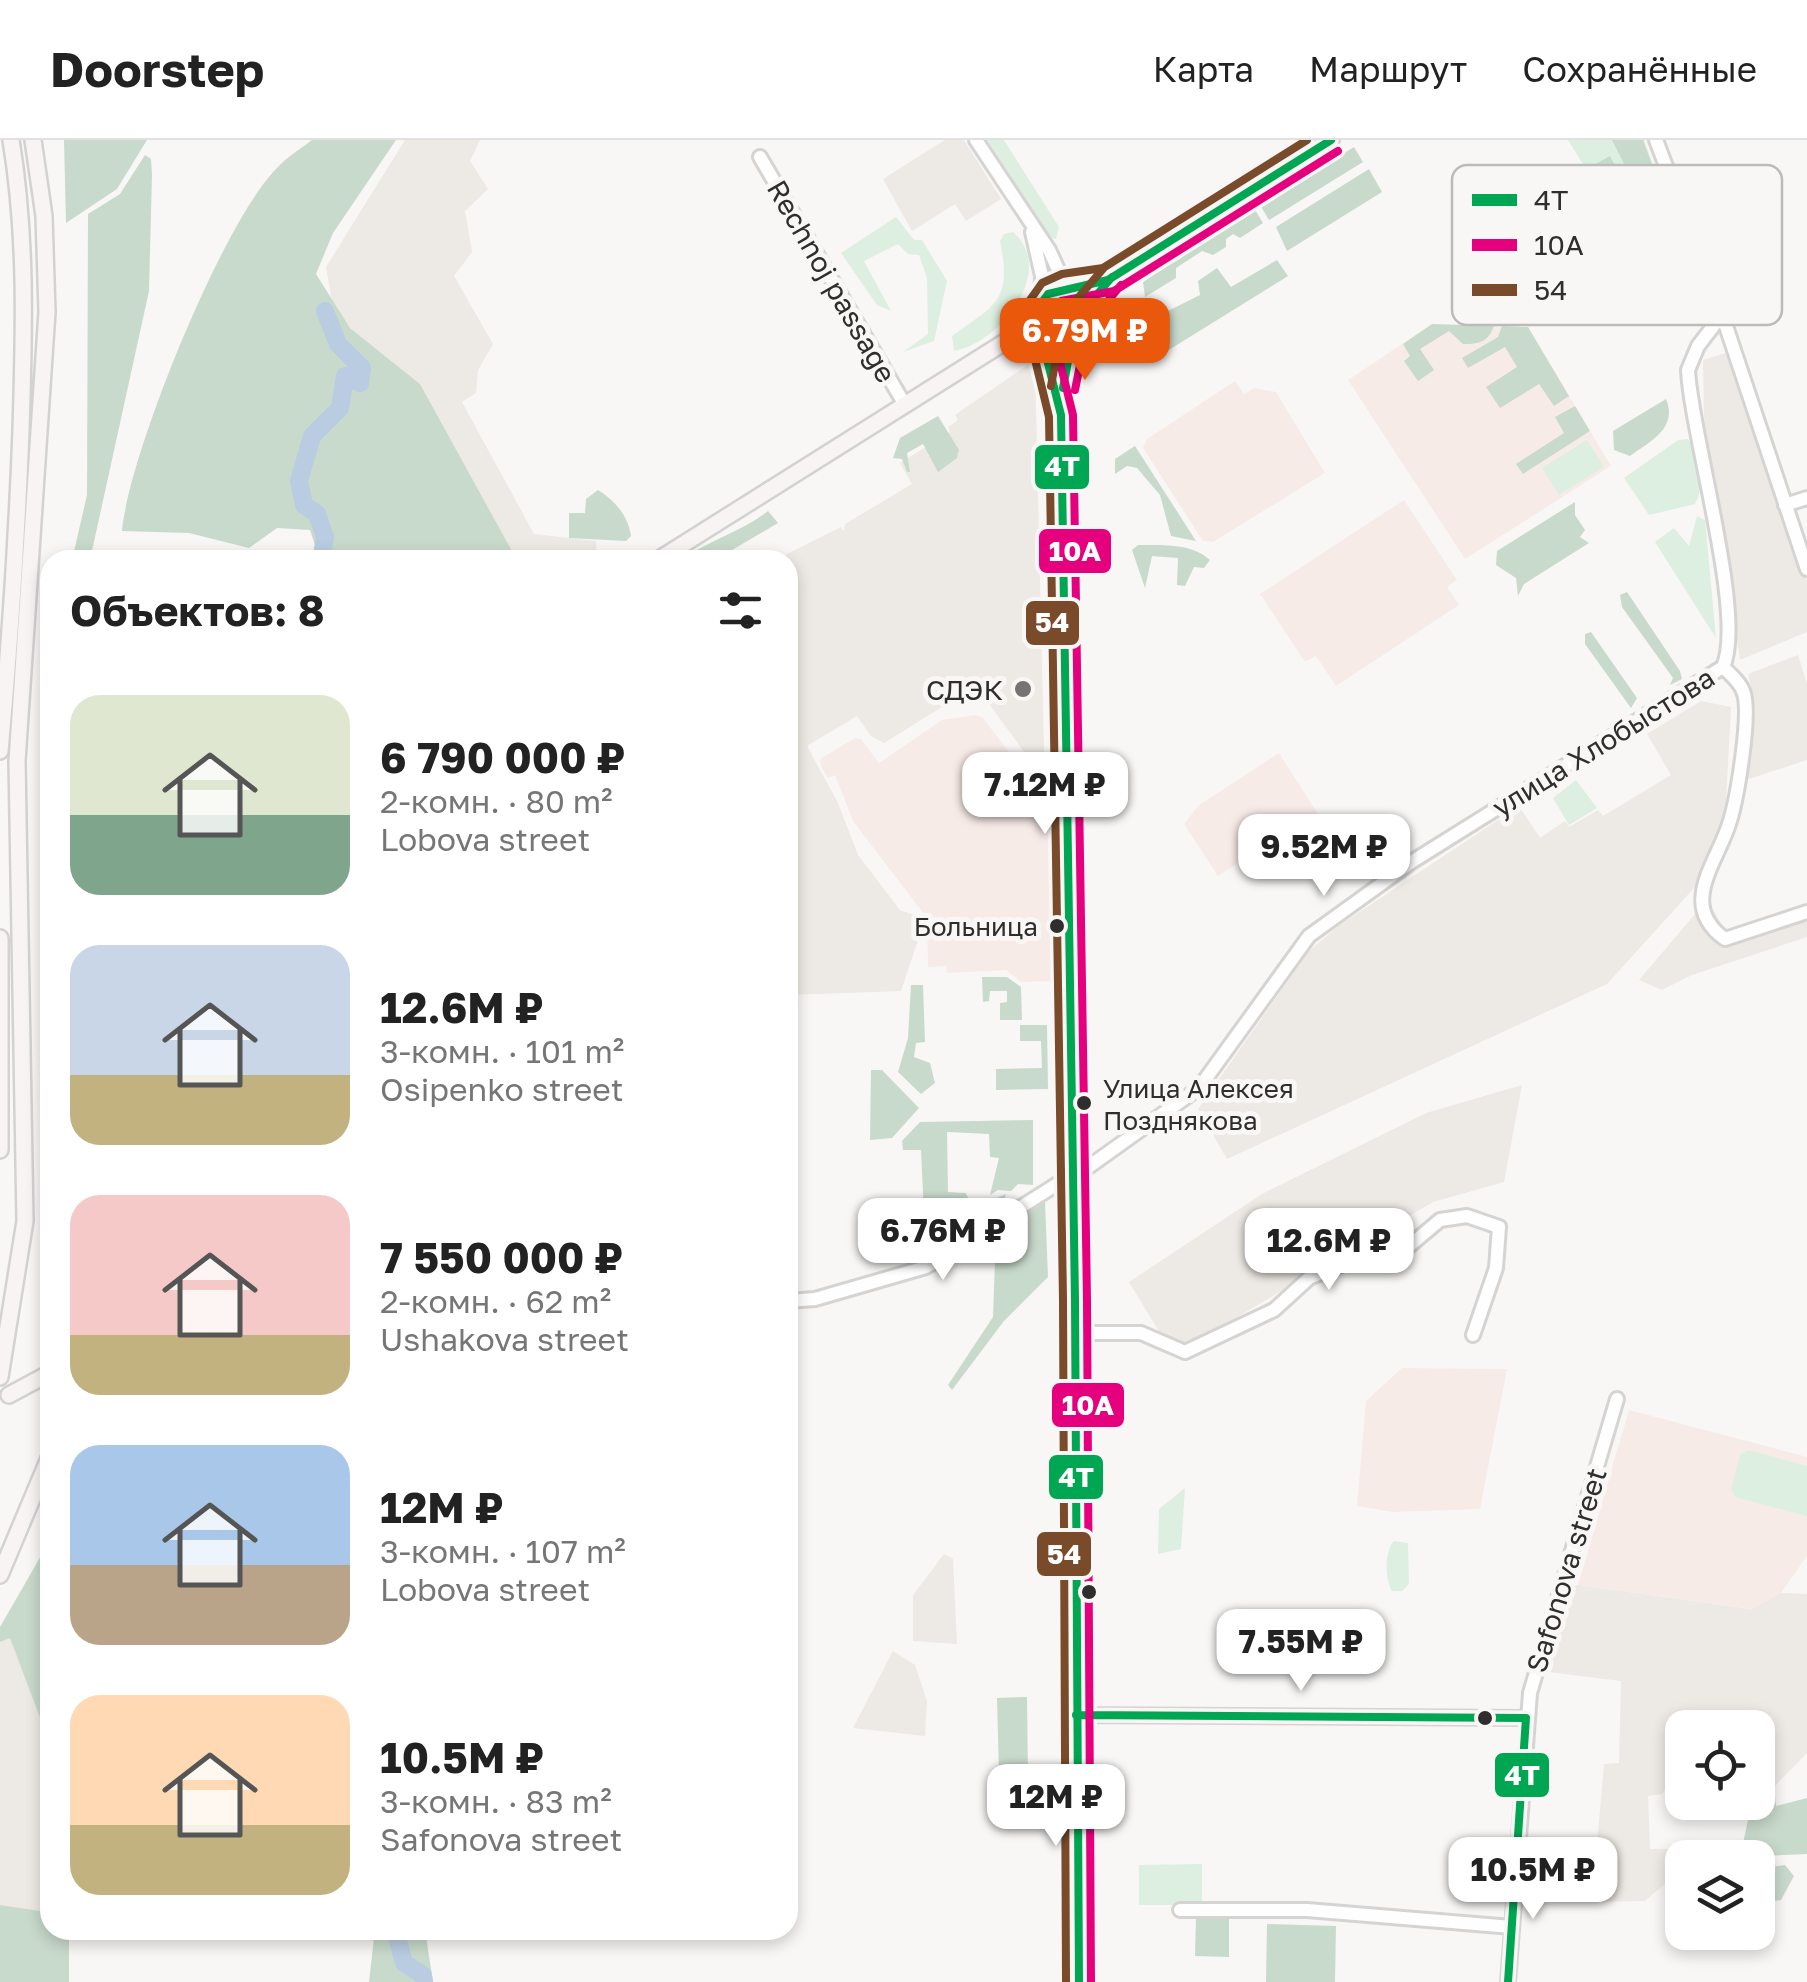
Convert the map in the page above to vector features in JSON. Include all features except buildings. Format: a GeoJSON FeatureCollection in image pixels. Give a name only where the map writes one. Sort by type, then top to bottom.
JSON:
{"type":"FeatureCollection","features":[{"type":"Feature","properties":{"kind":"main road"},"geometry":{"type":"LineString","coordinates":[[0,751],[12,624],[25,311],[21,221],[11,140]]}},
{"type":"Feature","properties":{"kind":"main road"},"geometry":{"type":"LineString","coordinates":[[0,1377],[25,1220],[17,761],[47,312],[44,216],[33,140]]}},
{"type":"Feature","properties":{"kind":"main road"},"geometry":{"type":"LineString","coordinates":[[1008,340],[1062,332],[1108,280],[1331,140]]}},
{"type":"Feature","properties":{"kind":"main road"},"geometry":{"type":"LineString","coordinates":[[674,550],[1008,340],[1051,289],[1108,280]]}},
{"type":"Feature","properties":{"kind":"main road"},"geometry":{"type":"LineString","coordinates":[[1068,286],[1080,298],[1078,315]]}},
{"type":"Feature","properties":{"kind":"main road"},"geometry":{"type":"LineString","coordinates":[[1038,306],[1046,333]]}},
{"type":"Feature","properties":{"kind":"main road"},"geometry":{"type":"LineString","coordinates":[[0,938],[0,1150]]}},
{"type":"Feature","properties":{"kind":"main road"},"geometry":{"type":"LineString","coordinates":[[9,1395],[40,1378]]}},
{"type":"Feature","properties":{"kind":"main road"},"geometry":{"type":"LineString","coordinates":[[0,1575],[40,1480]]}},
{"type":"Feature","properties":{"kind":"street"},"geometry":{"type":"LineString","coordinates":[[976,140],[1068,286]]}},
{"type":"Feature","properties":{"kind":"street"},"geometry":{"type":"LineString","coordinates":[[1656,140],[1665,165]]}},
{"type":"Feature","properties":{"kind":"street","name":"Rechnoj passage"},"geometry":{"type":"LineString","coordinates":[[760,157],[904,405]]}},
{"type":"Feature","properties":{"kind":"street"},"geometry":{"type":"LineString","coordinates":[[1030,224],[1042,276],[1038,306]]}},
{"type":"Feature","properties":{"kind":"street"},"geometry":{"type":"LineString","coordinates":[[1060,416],[1078,315]]}},
{"type":"Feature","properties":{"kind":"street","name":"улица Хлобыстова"},"geometry":{"type":"LineString","coordinates":[[798,1300],[816,1299],[926,1267],[1062,1180],[1073,1178],[1200,1088],[1309,936],[1413,861],[1724,667],[1729,646],[1720,568],[1688,370],[1698,346],[1714,325]]}},
{"type":"Feature","properties":{"kind":"street"},"geometry":{"type":"LineString","coordinates":[[1724,325],[1807,568]]}},
{"type":"Feature","properties":{"kind":"street"},"geometry":{"type":"LineString","coordinates":[[1046,333],[1060,416],[1075,1333],[1079,1982]]}},
{"type":"Feature","properties":{"kind":"street"},"geometry":{"type":"LineString","coordinates":[[1785,505],[1807,498]]}},
{"type":"Feature","properties":{"kind":"street"},"geometry":{"type":"LineString","coordinates":[[1724,667],[1742,688],[1745,708],[1730,821],[1700,889],[1703,910],[1725,939],[1807,912]]}},
{"type":"Feature","properties":{"kind":"street"},"geometry":{"type":"LineString","coordinates":[[1075,1333],[1140,1333],[1185,1352],[1274,1310],[1308,1278],[1372,1252],[1408,1246],[1440,1220],[1467,1216],[1499,1227],[1496,1268],[1473,1335]]}},
{"type":"Feature","properties":{"kind":"street","name":"Safonova street"},"geometry":{"type":"LineString","coordinates":[[1508,1982],[1526,1718],[1536,1666],[1617,1400]]}},
{"type":"Feature","properties":{"kind":"street"},"geometry":{"type":"LineString","coordinates":[[1076,1714],[1526,1718]]}},
{"type":"Feature","properties":{"kind":"street"},"geometry":{"type":"LineString","coordinates":[[1180,1910],[1307,1910],[1512,1927]]}},
{"type":"Feature","properties":{"kind":"shaded area"},"geometry":{"type":"Polygon","coordinates":[[[405,140],[480,140],[470,161],[488,189],[465,211],[472,252],[454,276],[493,344],[478,370],[476,393],[462,402],[534,534],[596,541],[596,550],[511,550],[420,384],[350,328],[333,307],[326,267],[405,140]]]}},
{"type":"Feature","properties":{"kind":"shaded area"},"geometry":{"type":"Polygon","coordinates":[[[945,140],[964,140],[1001,199],[966,221],[955,204],[912,231],[883,179],[945,140]]]}},
{"type":"Feature","properties":{"kind":"shaded area"},"geometry":{"type":"Polygon","coordinates":[[[1432,324],[1528,327],[1611,466],[1465,559],[1348,380],[1432,324]]]}},
{"type":"Feature","properties":{"kind":"shaded area"},"geometry":{"type":"Polygon","coordinates":[[[1726,353],[1807,582],[1807,632],[1740,660],[1704,417],[1703,360],[1726,353]]]}},
{"type":"Feature","properties":{"kind":"shaded area"},"geometry":{"type":"Polygon","coordinates":[[[1029,364],[1035,366],[1044,752],[1025,753],[976,686],[884,743],[871,736],[857,716],[807,746],[838,803],[858,855],[900,910],[925,919],[901,991],[798,995],[795,550],[841,527],[844,531],[845,524],[912,484],[900,463],[950,432],[948,427],[958,420],[955,415],[1029,364]]]}},
{"type":"Feature","properties":{"kind":"shaded area"},"geometry":{"type":"Polygon","coordinates":[[[1235,381],[1244,394],[1254,388],[1276,392],[1325,473],[1213,542],[1203,541],[1143,448],[1147,439],[1235,381]]]}},
{"type":"Feature","properties":{"kind":"shaded area"},"geometry":{"type":"Polygon","coordinates":[[[1404,500],[1457,580],[1447,587],[1459,605],[1336,686],[1316,656],[1305,662],[1260,594],[1404,500]]]}},
{"type":"Feature","properties":{"kind":"shaded area"},"geometry":{"type":"Polygon","coordinates":[[[1798,655],[1807,684],[1807,760],[1746,780],[1742,766],[1752,691],[1748,674],[1798,655]]]}},
{"type":"Feature","properties":{"kind":"shaded area"},"geometry":{"type":"Polygon","coordinates":[[[1701,701],[1731,707],[1725,819],[1695,887],[1607,984],[1227,1159],[1198,1109],[1308,952],[1337,927],[1519,806],[1540,838],[1565,821],[1569,827],[1598,810],[1603,816],[1671,775],[1647,734],[1701,701]]]}},
{"type":"Feature","properties":{"kind":"shaded area"},"geometry":{"type":"Polygon","coordinates":[[[976,715],[983,718],[1025,773],[1035,782],[1047,783],[1051,981],[1021,982],[1006,970],[947,973],[946,966],[928,967],[927,918],[853,821],[835,775],[828,778],[822,768],[820,759],[855,738],[861,739],[879,763],[942,720],[976,715]]]}},
{"type":"Feature","properties":{"kind":"shaded area"},"geometry":{"type":"Polygon","coordinates":[[[1279,753],[1330,833],[1267,874],[1240,862],[1218,876],[1184,824],[1199,805],[1279,753]]]}},
{"type":"Feature","properties":{"kind":"shaded area"},"geometry":{"type":"Polygon","coordinates":[[[1707,900],[1728,935],[1807,908],[1807,937],[1692,975],[1662,990],[1639,980],[1707,900]]]}},
{"type":"Feature","properties":{"kind":"shaded area"},"geometry":{"type":"Polygon","coordinates":[[[1522,1085],[1504,1182],[1433,1202],[1186,1347],[1160,1333],[1129,1282],[1262,1194],[1426,1113],[1522,1085]]]}},
{"type":"Feature","properties":{"kind":"shaded area"},"geometry":{"type":"Polygon","coordinates":[[[1402,1368],[1507,1369],[1480,1509],[1392,1512],[1357,1506],[1366,1401],[1402,1368]]]}},
{"type":"Feature","properties":{"kind":"shaded area"},"geometry":{"type":"Polygon","coordinates":[[[1629,1410],[1807,1457],[1807,1556],[1781,1593],[1752,1609],[1578,1585],[1629,1410]]]}},
{"type":"Feature","properties":{"kind":"shaded area"},"geometry":{"type":"Polygon","coordinates":[[[944,1554],[953,1559],[957,1644],[913,1641],[913,1595],[944,1554]]]}},
{"type":"Feature","properties":{"kind":"shaded area"},"geometry":{"type":"Polygon","coordinates":[[[1569,1586],[1751,1609],[1781,1593],[1807,1594],[1807,1753],[1775,1786],[1775,1710],[1665,1710],[1665,1790],[1648,1796],[1650,1849],[1665,1849],[1665,1884],[1645,1901],[1592,1902],[1604,1764],[1619,1763],[1621,1681],[1541,1671],[1569,1586]]]}},
{"type":"Feature","properties":{"kind":"shaded area"},"geometry":{"type":"Polygon","coordinates":[[[10,1637],[40,1717],[40,1912],[0,1905],[0,1642],[10,1637]]]}},
{"type":"Feature","properties":{"kind":"shaded area"},"geometry":{"type":"Polygon","coordinates":[[[893,1651],[915,1665],[927,1701],[925,1736],[853,1728],[893,1651]]]}},
{"type":"Feature","properties":{"kind":"green space"},"geometry":{"type":"Polygon","coordinates":[[[64,140],[147,140],[117,189],[66,223],[64,140]]]}},
{"type":"Feature","properties":{"kind":"green space"},"geometry":{"type":"Polygon","coordinates":[[[312,140],[396,140],[333,233],[316,274],[350,328],[420,384],[511,550],[317,550],[310,530],[277,528],[249,548],[189,533],[122,531],[141,450],[181,342],[230,238],[254,197],[280,165],[312,140]]]}},
{"type":"Feature","properties":{"kind":"green space"},"geometry":{"type":"Polygon","coordinates":[[[987,140],[1004,140],[1059,227],[1056,239],[1050,237],[987,140]]]}},
{"type":"Feature","properties":{"kind":"green space"},"geometry":{"type":"Polygon","coordinates":[[[1568,140],[1644,140],[1653,165],[1584,165],[1568,140]]]}},
{"type":"Feature","properties":{"kind":"green space"},"geometry":{"type":"Polygon","coordinates":[[[1612,140],[1643,140],[1652,165],[1625,165],[1612,140]]]}},
{"type":"Feature","properties":{"kind":"green space"},"geometry":{"type":"Polygon","coordinates":[[[1354,147],[1363,162],[1269,220],[1260,205],[1354,147]]]}},
{"type":"Feature","properties":{"kind":"green space"},"geometry":{"type":"Polygon","coordinates":[[[145,155],[151,159],[149,291],[92,550],[74,550],[87,495],[88,214],[120,194],[145,155]]]}},
{"type":"Feature","properties":{"kind":"green space"},"geometry":{"type":"Polygon","coordinates":[[[1610,156],[1615,165],[1594,165],[1610,156]]]}},
{"type":"Feature","properties":{"kind":"green space"},"geometry":{"type":"Polygon","coordinates":[[[1369,169],[1382,192],[1287,251],[1276,227],[1369,169]]]}},
{"type":"Feature","properties":{"kind":"green space"},"geometry":{"type":"Polygon","coordinates":[[[1254,208],[1263,223],[1240,238],[1233,234],[1226,239],[1226,247],[1213,255],[1202,251],[1176,268],[1176,278],[1145,297],[1143,282],[1254,208]]]}},
{"type":"Feature","properties":{"kind":"green space"},"geometry":{"type":"Polygon","coordinates":[[[896,217],[914,240],[922,240],[947,281],[934,341],[903,352],[928,334],[927,278],[919,255],[908,254],[898,244],[864,261],[891,311],[877,305],[841,253],[896,217]]]}},
{"type":"Feature","properties":{"kind":"green space"},"geometry":{"type":"Polygon","coordinates":[[[1013,232],[1025,248],[1029,266],[1017,304],[988,335],[954,351],[952,336],[990,307],[1002,289],[1000,241],[1004,234],[1013,232]]]}},
{"type":"Feature","properties":{"kind":"green space"},"geometry":{"type":"Polygon","coordinates":[[[1277,260],[1288,276],[1151,361],[1146,351],[1156,317],[1200,295],[1198,281],[1217,268],[1231,287],[1277,260]]]}},
{"type":"Feature","properties":{"kind":"green space"},"geometry":{"type":"Polygon","coordinates":[[[1098,315],[1114,321],[1120,337],[1114,353],[1098,359],[1082,353],[1076,337],[1082,321],[1098,315]]]}},
{"type":"Feature","properties":{"kind":"green space"},"geometry":{"type":"Polygon","coordinates":[[[1432,324],[1494,326],[1479,343],[1463,344],[1449,331],[1420,349],[1434,370],[1418,381],[1404,361],[1410,356],[1403,344],[1432,324]]]}},
{"type":"Feature","properties":{"kind":"green space"},"geometry":{"type":"Polygon","coordinates":[[[1502,326],[1528,327],[1569,396],[1554,406],[1539,384],[1500,408],[1486,387],[1517,367],[1505,347],[1468,368],[1462,358],[1498,337],[1502,326]]]}},
{"type":"Feature","properties":{"kind":"green space"},"geometry":{"type":"Polygon","coordinates":[[[1666,399],[1668,418],[1654,439],[1630,456],[1614,450],[1613,431],[1666,399]]]}},
{"type":"Feature","properties":{"kind":"green space"},"geometry":{"type":"Polygon","coordinates":[[[1575,406],[1590,431],[1523,474],[1516,464],[1564,433],[1555,417],[1575,406]]]}},
{"type":"Feature","properties":{"kind":"green space"},"geometry":{"type":"Polygon","coordinates":[[[938,416],[959,450],[957,458],[938,472],[923,444],[907,453],[907,472],[902,459],[893,458],[900,438],[938,416]]]}},
{"type":"Feature","properties":{"kind":"green space"},"geometry":{"type":"Polygon","coordinates":[[[1688,439],[1700,471],[1695,504],[1649,515],[1624,478],[1678,440],[1688,439]]]}},
{"type":"Feature","properties":{"kind":"green space"},"geometry":{"type":"Polygon","coordinates":[[[1587,440],[1604,467],[1559,495],[1542,468],[1587,440]]]}},
{"type":"Feature","properties":{"kind":"green space"},"geometry":{"type":"Polygon","coordinates":[[[1135,446],[1196,541],[1171,536],[1160,495],[1137,468],[1127,466],[1115,474],[1115,459],[1135,446]]]}},
{"type":"Feature","properties":{"kind":"green space"},"geometry":{"type":"Polygon","coordinates":[[[598,490],[624,515],[631,536],[626,541],[569,538],[569,513],[585,513],[586,499],[598,490]]]}},
{"type":"Feature","properties":{"kind":"green space"},"geometry":{"type":"Polygon","coordinates":[[[1575,502],[1575,515],[1585,530],[1580,537],[1589,543],[1524,584],[1518,596],[1516,578],[1496,565],[1497,551],[1575,502]]]}},
{"type":"Feature","properties":{"kind":"green space"},"geometry":{"type":"Polygon","coordinates":[[[768,511],[778,523],[732,550],[698,550],[710,543],[768,511]]]}},
{"type":"Feature","properties":{"kind":"green space"},"geometry":{"type":"Polygon","coordinates":[[[1697,516],[1705,520],[1716,638],[1655,542],[1674,528],[1689,546],[1697,516]]]}},
{"type":"Feature","properties":{"kind":"green space"},"geometry":{"type":"Polygon","coordinates":[[[1138,545],[1186,548],[1210,560],[1204,568],[1194,567],[1185,586],[1177,585],[1178,558],[1152,556],[1145,588],[1132,550],[1138,545]]]}},
{"type":"Feature","properties":{"kind":"green space"},"geometry":{"type":"Polygon","coordinates":[[[1627,592],[1682,679],[1670,685],[1673,678],[1622,607],[1620,595],[1627,592]]]}},
{"type":"Feature","properties":{"kind":"green space"},"geometry":{"type":"Polygon","coordinates":[[[1591,632],[1637,698],[1631,708],[1585,644],[1585,634],[1591,632]]]}},
{"type":"Feature","properties":{"kind":"green space"},"geometry":{"type":"Polygon","coordinates":[[[1576,780],[1597,808],[1569,825],[1553,798],[1576,780]]]}},
{"type":"Feature","properties":{"kind":"green space"},"geometry":{"type":"Polygon","coordinates":[[[982,977],[1007,977],[1021,987],[1022,1020],[1000,1020],[1000,1003],[1007,1002],[1007,991],[990,991],[989,1001],[983,1002],[982,977]]]}},
{"type":"Feature","properties":{"kind":"green space"},"geometry":{"type":"Polygon","coordinates":[[[911,985],[923,985],[925,1042],[916,1043],[914,1057],[930,1063],[935,1083],[921,1094],[898,1072],[908,1038],[911,985]]]}},
{"type":"Feature","properties":{"kind":"green space"},"geometry":{"type":"Polygon","coordinates":[[[1020,1025],[1047,1025],[1048,1089],[996,1090],[996,1069],[1042,1068],[1041,1041],[1020,1041],[1020,1025]]]}},
{"type":"Feature","properties":{"kind":"green space"},"geometry":{"type":"Polygon","coordinates":[[[871,1070],[882,1070],[919,1108],[892,1138],[870,1140],[871,1070]]]}},
{"type":"Feature","properties":{"kind":"green space"},"geometry":{"type":"Polygon","coordinates":[[[1033,1120],[1033,1185],[1018,1184],[1011,1191],[998,1190],[990,1195],[999,1158],[990,1157],[989,1134],[947,1132],[948,1192],[966,1193],[970,1203],[985,1203],[1006,1194],[1003,1204],[989,1217],[938,1221],[924,1214],[921,1150],[903,1150],[902,1141],[920,1122],[1033,1120]]]}},
{"type":"Feature","properties":{"kind":"green space"},"geometry":{"type":"Polygon","coordinates":[[[1045,1202],[1048,1277],[1004,1321],[952,1390],[948,1385],[993,1317],[996,1233],[1045,1202]]]}},
{"type":"Feature","properties":{"kind":"green space"},"geometry":{"type":"Polygon","coordinates":[[[1748,1450],[1807,1466],[1807,1516],[1735,1497],[1731,1489],[1740,1455],[1748,1450]]]}},
{"type":"Feature","properties":{"kind":"green space"},"geometry":{"type":"Polygon","coordinates":[[[1185,1488],[1181,1549],[1158,1554],[1159,1509],[1185,1488]]]}},
{"type":"Feature","properties":{"kind":"green space"},"geometry":{"type":"Polygon","coordinates":[[[1394,1541],[1408,1543],[1409,1584],[1402,1591],[1392,1591],[1388,1580],[1387,1558],[1394,1541]]]}},
{"type":"Feature","properties":{"kind":"green space"},"geometry":{"type":"Polygon","coordinates":[[[40,1557],[40,1718],[10,1638],[0,1642],[0,1627],[40,1557]]]}},
{"type":"Feature","properties":{"kind":"green space"},"geometry":{"type":"Polygon","coordinates":[[[1027,1697],[1028,1774],[999,1774],[997,1698],[1027,1697]]]}},
{"type":"Feature","properties":{"kind":"green space"},"geometry":{"type":"Polygon","coordinates":[[[1775,1796],[1776,1806],[1807,1798],[1807,1854],[1775,1855],[1775,1840],[1744,1840],[1748,1820],[1775,1820],[1775,1796]]]}},
{"type":"Feature","properties":{"kind":"green space"},"geometry":{"type":"Polygon","coordinates":[[[1202,1864],[1202,1905],[1139,1905],[1139,1865],[1202,1864]]]}},
{"type":"Feature","properties":{"kind":"green space"},"geometry":{"type":"Polygon","coordinates":[[[1785,1865],[1794,1876],[1781,1900],[1775,1901],[1775,1866],[1785,1865]]]}},
{"type":"Feature","properties":{"kind":"green space"},"geometry":{"type":"Polygon","coordinates":[[[0,1905],[40,1911],[40,1940],[69,1940],[69,1982],[0,1982],[0,1905]]]}},
{"type":"Feature","properties":{"kind":"green space"},"geometry":{"type":"Polygon","coordinates":[[[1196,1916],[1229,1917],[1229,1957],[1195,1956],[1196,1916]]]}},
{"type":"Feature","properties":{"kind":"green space"},"geometry":{"type":"Polygon","coordinates":[[[1267,1924],[1336,1926],[1335,1982],[1266,1982],[1267,1924]]]}},
{"type":"Feature","properties":{"kind":"green space"},"geometry":{"type":"Polygon","coordinates":[[[374,1940],[427,1940],[433,1982],[369,1982],[374,1940]]]}},
{"type":"Feature","properties":{"kind":"waterway"},"geometry":{"type":"LineString","coordinates":[[323,550],[325,537],[317,514],[304,505],[299,481],[312,436],[340,408],[345,376],[360,383],[362,368],[338,344],[325,311]]}},
{"type":"Feature","properties":{"kind":"waterway"},"geometry":{"type":"LineString","coordinates":[[398,1940],[404,1963],[423,1975],[424,1982]]}},
{"type":"Feature","properties":{"kind":"transit line","name":"54"},"geometry":{"type":"LineString","coordinates":[[1066,1982],[1063,1300],[1049,417],[1023,310],[1042,283],[1062,274],[1103,268],[1307,140]]}},
{"type":"Feature","properties":{"kind":"transit line","name":"4Т"},"geometry":{"type":"LineString","coordinates":[[1079,1982],[1075,1300],[1061,415],[1035,312],[1048,294],[1108,280],[1331,140]]}},
{"type":"Feature","properties":{"kind":"transit line","name":"10А"},"geometry":{"type":"LineString","coordinates":[[1091,1982],[1087,1300],[1073,415],[1048,314],[1061,301],[1114,291],[1338,151]]}},
{"type":"Feature","properties":{"kind":"transit line","name":"54"},"geometry":{"type":"LineString","coordinates":[[1051,386],[1064,314],[1103,269]]}},
{"type":"Feature","properties":{"kind":"transit line","name":"4Т"},"geometry":{"type":"LineString","coordinates":[[1063,388],[1076,319],[1112,277]]}},
{"type":"Feature","properties":{"kind":"transit line","name":"10А"},"geometry":{"type":"LineString","coordinates":[[1075,390],[1088,325],[1121,285]]}},
{"type":"Feature","properties":{"kind":"transit line","name":"4Т"},"geometry":{"type":"LineString","coordinates":[[1076,1715],[1526,1718],[1508,1982]]}},
{"type":"Feature","properties":{"kind":"place","name":"СДЭК"},"geometry":{"type":"Point","coordinates":[1023,689]}},
{"type":"Feature","properties":{"kind":"place","name":"Больница"},"geometry":{"type":"Point","coordinates":[1057,926]}},
{"type":"Feature","properties":{"kind":"place","name":"Улица Алексея Позднякова"},"geometry":{"type":"Point","coordinates":[1084,1103]}}]}
